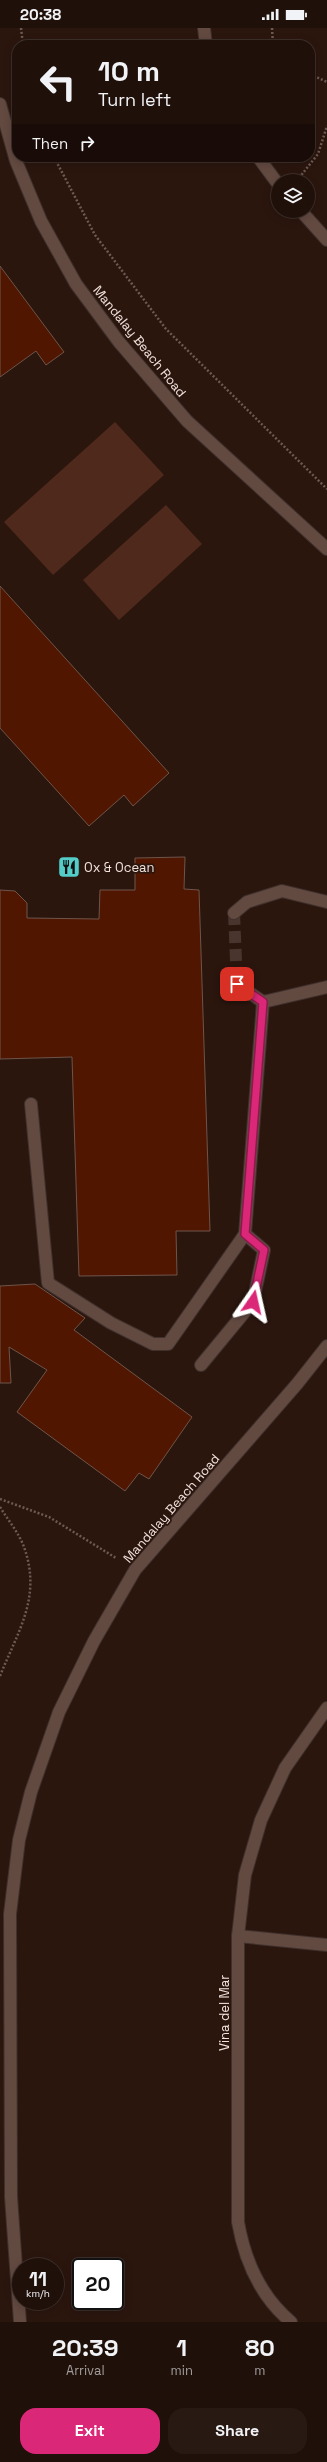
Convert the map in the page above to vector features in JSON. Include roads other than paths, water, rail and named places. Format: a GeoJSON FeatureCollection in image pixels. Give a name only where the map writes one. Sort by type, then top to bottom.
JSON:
{"type":"FeatureCollection","features":[{"type":"Feature","properties":{"kind":"street"},"geometry":{"type":"LineString","coordinates":[[204,28],[205,40]]}},
{"type":"Feature","properties":{"kind":"street","name":"Mandalay Beach Road"},"geometry":{"type":"LineString","coordinates":[[0,104],[12,147]]}},
{"type":"Feature","properties":{"kind":"street","name":"Mandalay Beach Road"},"geometry":{"type":"LineString","coordinates":[[16,162],[38,214],[76,284],[119,342],[187,420],[327,549]]}},
{"type":"Feature","properties":{"kind":"street"},"geometry":{"type":"LineString","coordinates":[[262,162],[271,175]]}},
{"type":"Feature","properties":{"kind":"street"},"geometry":{"type":"LineString","coordinates":[[307,218],[327,240]]}},
{"type":"Feature","properties":{"kind":"street"},"geometry":{"type":"LineString","coordinates":[[234,914],[247,902],[282,891],[327,902]]}},
{"type":"Feature","properties":{"kind":"street"},"geometry":{"type":"LineString","coordinates":[[237,984],[263,1002],[327,987]]}},
{"type":"Feature","properties":{"kind":"street"},"geometry":{"type":"LineString","coordinates":[[31,1104],[48,1283],[112,1323],[153,1344],[168,1344],[245,1234],[263,1002]]}},
{"type":"Feature","properties":{"kind":"street"},"geometry":{"type":"LineString","coordinates":[[200,1365],[253,1302],[264,1250],[245,1234]]}},
{"type":"Feature","properties":{"kind":"street","name":"Mandalay Beach Road"},"geometry":{"type":"LineString","coordinates":[[20,2322],[5,2197],[10,1914],[19,1840],[31,1792],[59,1712],[94,1641],[135,1570],[297,1384],[327,1346]]}},
{"type":"Feature","properties":{"kind":"street","name":"Vina del Mar"},"geometry":{"type":"LineString","coordinates":[[291,2322],[279,2312],[257,2284],[243,2251],[238,2222],[238,1936],[245,1875],[261,1820],[285,1768],[327,1708]]}},
{"type":"Feature","properties":{"kind":"street"},"geometry":{"type":"LineString","coordinates":[[238,1936],[327,1945]]}},
{"type":"Feature","properties":{"kind":"tunnel"},"geometry":{"type":"LineString","coordinates":[[234,913],[237,984]]}},
{"type":"Feature","properties":{"kind":"place","name":"Ox & Ocean"},"geometry":{"type":"Point","coordinates":[69,867]}}]}
